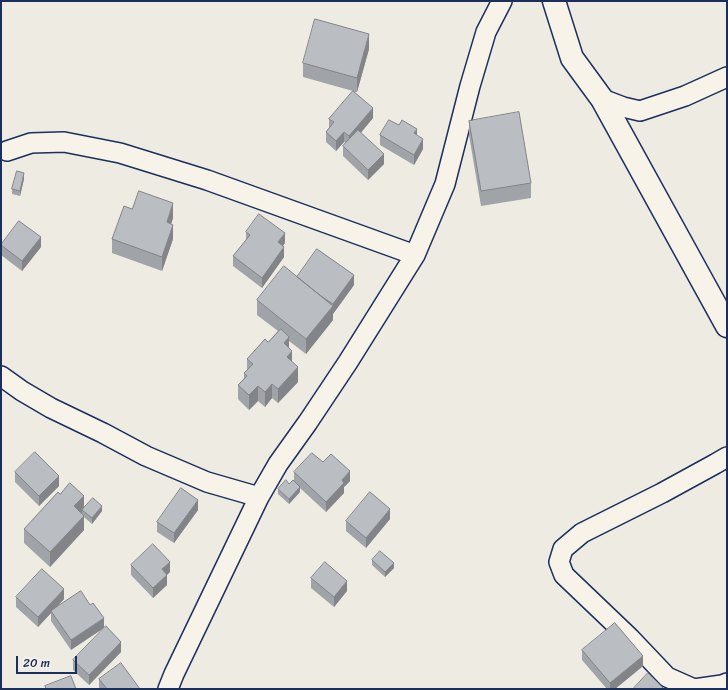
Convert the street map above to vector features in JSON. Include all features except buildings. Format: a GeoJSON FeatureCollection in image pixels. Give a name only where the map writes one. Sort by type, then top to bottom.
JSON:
{"type":"FeatureCollection","features":[{"type":"Feature","properties":{"kind":"street"},"geometry":{"type":"LineString","coordinates":[[168,689],[258,497],[278,464],[348,362],[415,255],[445,184],[470,86],[486,32],[502,1]]}},
{"type":"Feature","properties":{"kind":"street"},"geometry":{"type":"LineString","coordinates":[[554,1],[572,58],[602,99],[727,326]]}},
{"type":"Feature","properties":{"kind":"street"},"geometry":{"type":"LineString","coordinates":[[602,99],[623,107],[640,111],[685,96],[727,77]]}},
{"type":"Feature","properties":{"kind":"street"},"geometry":{"type":"LineString","coordinates":[[7,151],[31,143],[64,142],[120,153],[208,180],[415,255]]}},
{"type":"Feature","properties":{"kind":"street"},"geometry":{"type":"LineString","coordinates":[[1,376],[22,391],[51,408],[146,456],[207,482],[258,497]]}},
{"type":"Feature","properties":{"kind":"street"},"geometry":{"type":"LineString","coordinates":[[727,457],[662,493],[582,533],[563,550],[559,562],[564,575],[630,638],[667,677],[694,689],[727,683]]}}]}
